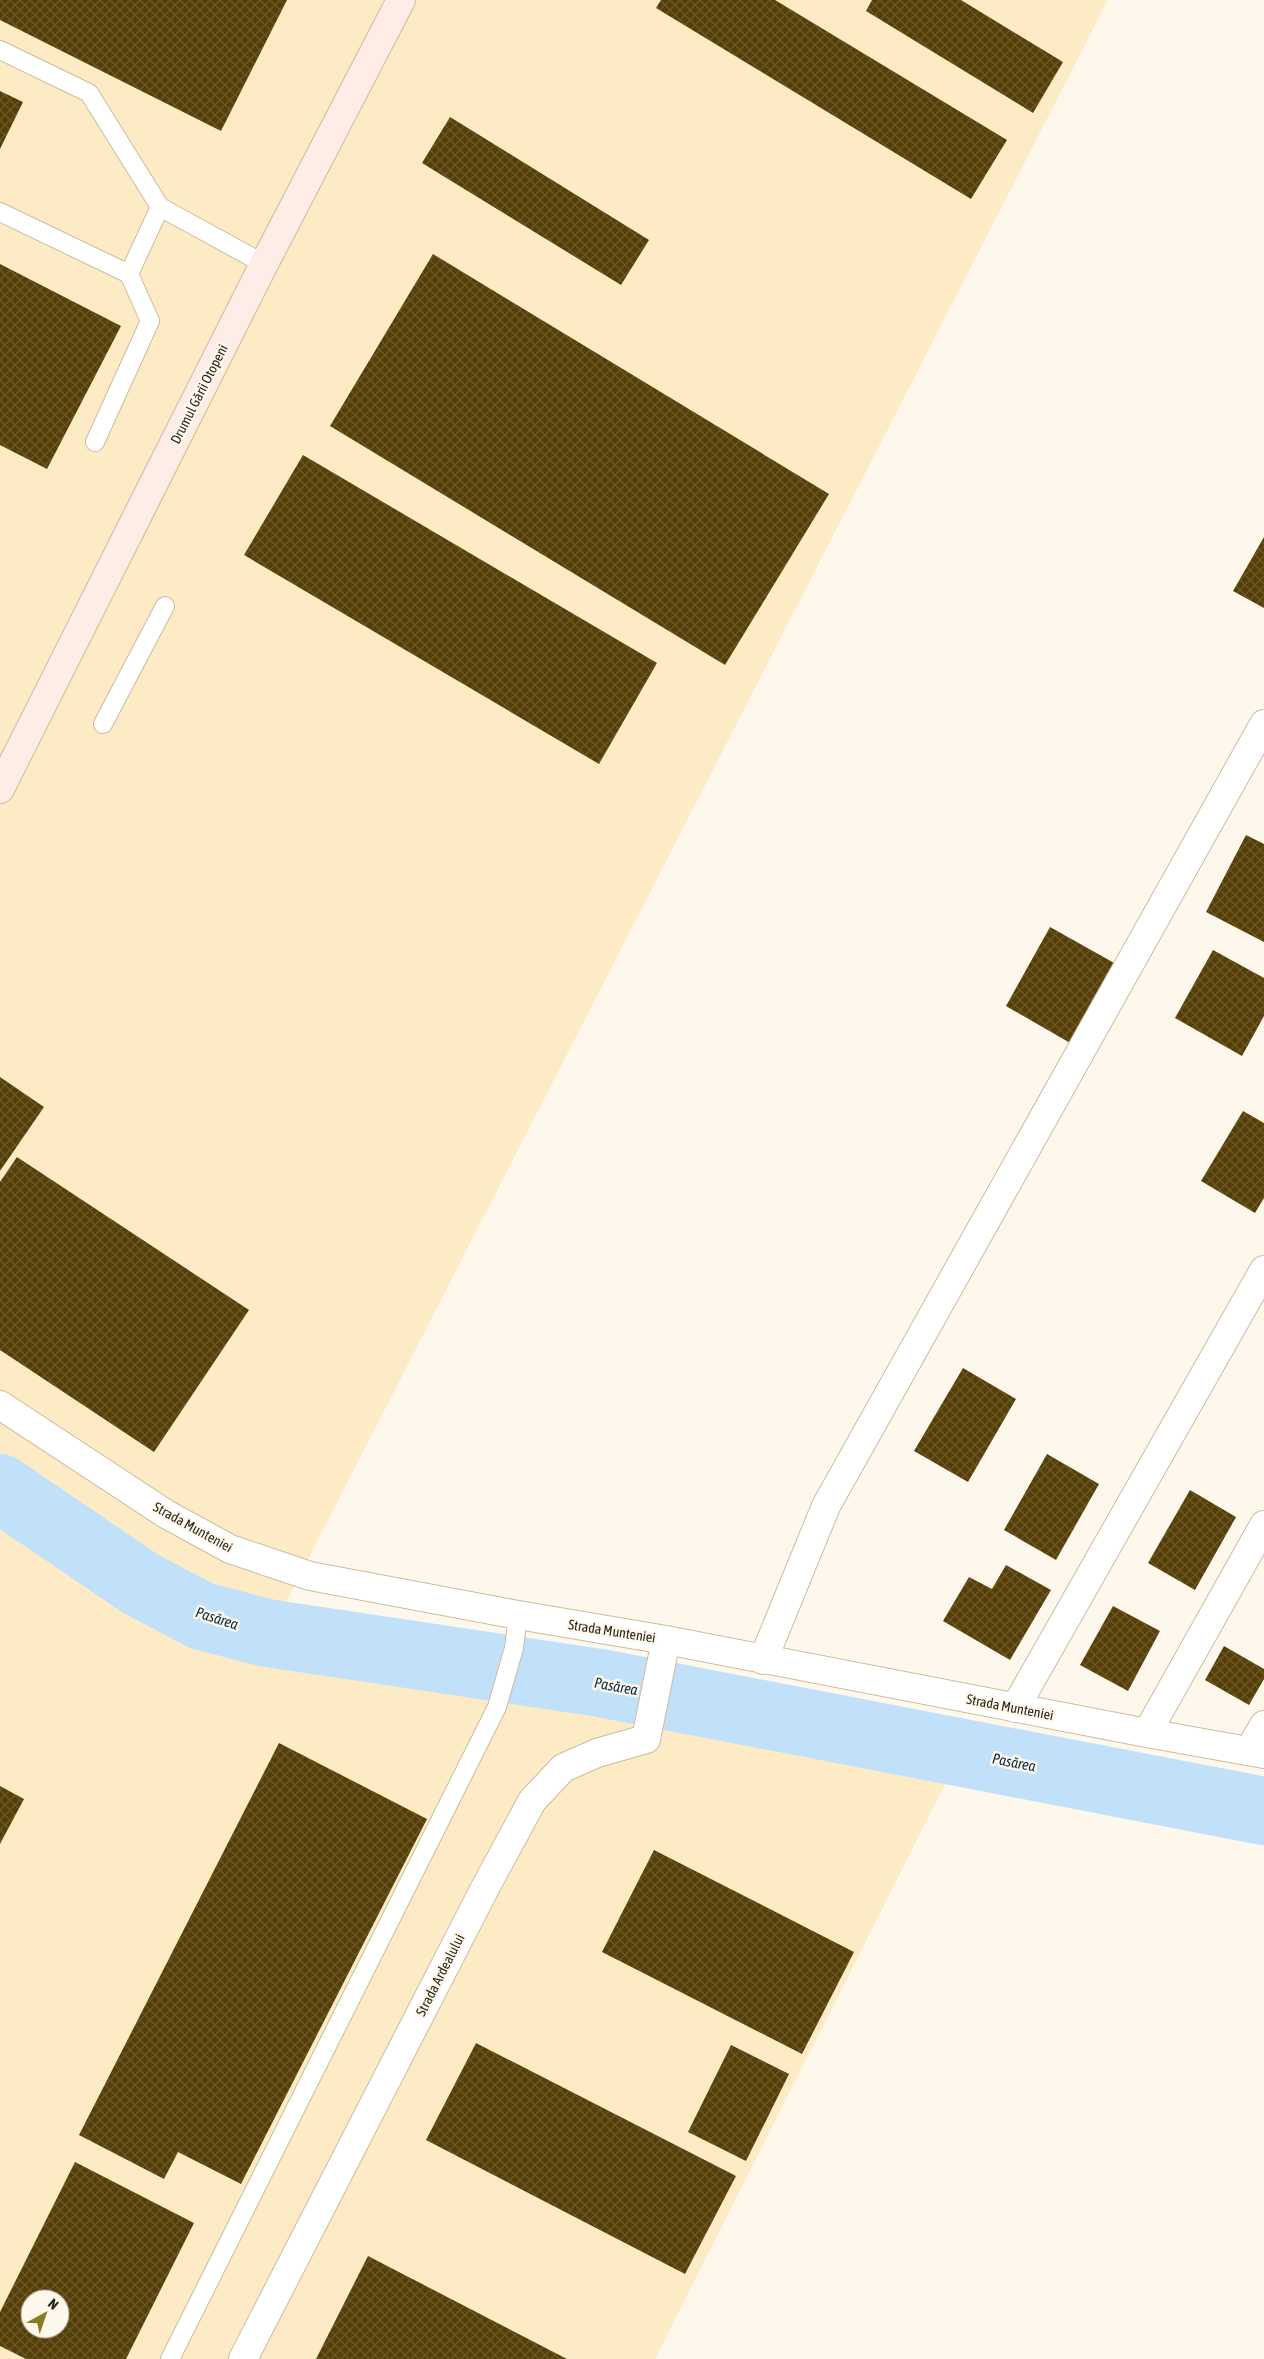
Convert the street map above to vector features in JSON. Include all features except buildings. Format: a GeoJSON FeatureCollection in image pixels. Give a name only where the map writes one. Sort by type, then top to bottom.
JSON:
{"type":"FeatureCollection","features":[{"type":"Feature","properties":{"kind":"main road","name":"Drumul Gării Otopeni"},"geometry":{"type":"LineString","coordinates":[[0,789],[264,264],[401,0]]}},
{"type":"Feature","properties":{"kind":"street"},"geometry":{"type":"LineString","coordinates":[[763,1660],[826,1506],[1264,724]]}},
{"type":"Feature","properties":{"kind":"street"},"geometry":{"type":"LineString","coordinates":[[1015,1708],[1264,1270]]}},
{"type":"Feature","properties":{"kind":"street","name":"Strada Munteniei"},"geometry":{"type":"LineString","coordinates":[[0,1405],[166,1514],[230,1549],[310,1576],[518,1615],[663,1652],[763,1660],[1257,1753]]}},
{"type":"Feature","properties":{"kind":"street"},"geometry":{"type":"LineString","coordinates":[[1147,1733],[1264,1525]]}},
{"type":"Feature","properties":{"kind":"street","name":"Strada Ardealului"},"geometry":{"type":"LineString","coordinates":[[242,2359],[485,1888],[532,1801],[563,1768],[597,1753],[646,1739],[663,1652]]}},
{"type":"Feature","properties":{"kind":"street"},"geometry":{"type":"LineString","coordinates":[[1257,1753],[1264,1725]]}},
{"type":"Feature","properties":{"kind":"lane"},"geometry":{"type":"LineString","coordinates":[[0,50],[89,92],[160,207],[264,264]]}},
{"type":"Feature","properties":{"kind":"lane"},"geometry":{"type":"LineString","coordinates":[[129,274],[160,207]]}},
{"type":"Feature","properties":{"kind":"lane"},"geometry":{"type":"LineString","coordinates":[[0,212],[129,274],[150,321],[95,442]]}},
{"type":"Feature","properties":{"kind":"lane"},"geometry":{"type":"LineString","coordinates":[[103,724],[165,606]]}},
{"type":"Feature","properties":{"kind":"lane"},"geometry":{"type":"LineString","coordinates":[[170,2359],[497,1707],[514,1648],[518,1615]]}},
{"type":"Feature","properties":{"kind":"shaded area"},"geometry":{"type":"Polygon","coordinates":[[[0,0],[1108,0],[284,1606],[500,1636],[974,1727],[655,2359],[0,2359],[0,0]]]}},
{"type":"Feature","properties":{"kind":"waterway","name":"Pasărea"},"geometry":{"type":"LineString","coordinates":[[0,1488],[141,1584],[202,1616],[267,1633],[600,1683],[1264,1811]]}}]}
